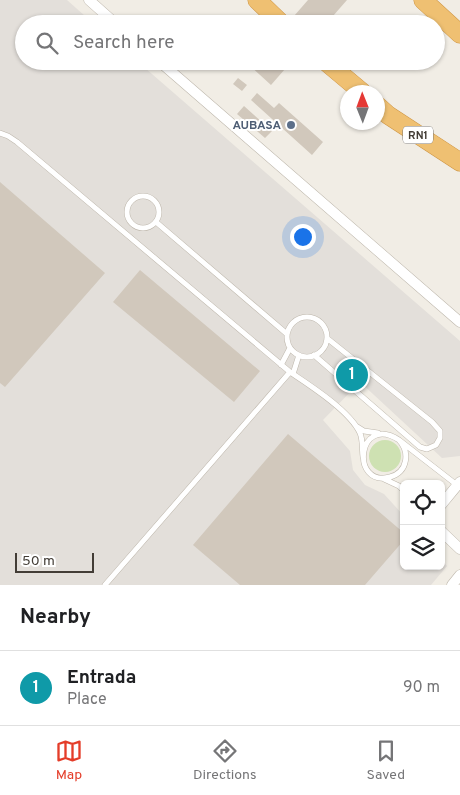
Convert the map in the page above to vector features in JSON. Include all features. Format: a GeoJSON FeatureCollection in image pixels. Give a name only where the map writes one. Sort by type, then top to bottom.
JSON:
{"type":"FeatureCollection","features":[{"type":"Feature","properties":{"kind":"highway"},"geometry":{"type":"LineString","coordinates":[[257,0],[273,15]]}},
{"type":"Feature","properties":{"kind":"highway"},"geometry":{"type":"LineString","coordinates":[[422,0],[439,15]]}},
{"type":"Feature","properties":{"kind":"highway"},"geometry":{"type":"LineString","coordinates":[[445,21],[460,34]]}},
{"type":"Feature","properties":{"kind":"highway"},"geometry":{"type":"LineString","coordinates":[[336,70],[354,85]]}},
{"type":"Feature","properties":{"kind":"highway","name":"RN1"},"geometry":{"type":"LineString","coordinates":[[385,112],[460,162]]}},
{"type":"Feature","properties":{"kind":"highway"},"geometry":{"type":"LineString","coordinates":[[385,113],[460,172]]}},
{"type":"Feature","properties":{"kind":"street"},"geometry":{"type":"LineString","coordinates":[[89,0],[106,15]]}},
{"type":"Feature","properties":{"kind":"street"},"geometry":{"type":"LineString","coordinates":[[170,70],[460,322]]}},
{"type":"Feature","properties":{"kind":"street"},"geometry":{"type":"LineString","coordinates":[[445,499],[458,484]]}},
{"type":"Feature","properties":{"kind":"street"},"geometry":{"type":"LineString","coordinates":[[445,535],[460,549]]}},
{"type":"Feature","properties":{"kind":"street"},"geometry":{"type":"LineString","coordinates":[[452,585],[460,575]]}},
{"type":"Feature","properties":{"kind":"lane"},"geometry":{"type":"LineString","coordinates":[[0,133],[17,142],[281,365],[330,400],[356,426],[364,431],[393,436],[458,484]]}},
{"type":"Feature","properties":{"kind":"lane"},"geometry":{"type":"LineString","coordinates":[[140,197],[151,199],[158,207],[156,222],[146,228],[136,226],[128,218],[128,208],[131,203],[140,197]]}},
{"type":"Feature","properties":{"kind":"lane"},"geometry":{"type":"LineString","coordinates":[[156,222],[287,334]]}},
{"type":"Feature","properties":{"kind":"lane"},"geometry":{"type":"LineString","coordinates":[[129,236],[136,226]]}},
{"type":"Feature","properties":{"kind":"lane"},"geometry":{"type":"LineString","coordinates":[[281,365],[290,348],[287,334],[292,323],[303,317],[310,316],[321,321],[325,326],[328,339],[323,350],[314,356],[305,357],[290,348]]}},
{"type":"Feature","properties":{"kind":"lane"},"geometry":{"type":"LineString","coordinates":[[314,356],[420,447],[427,449],[436,445],[440,438],[440,431],[432,422],[328,339]]}},
{"type":"Feature","properties":{"kind":"lane"},"geometry":{"type":"LineString","coordinates":[[105,585],[292,373],[299,355]]}},
{"type":"Feature","properties":{"kind":"lane"},"geometry":{"type":"LineString","coordinates":[[356,426],[362,439],[362,456],[367,470],[400,488]]}},
{"type":"Feature","properties":{"kind":"lane"},"geometry":{"type":"LineString","coordinates":[[362,456],[371,438],[386,434]]}},
{"type":"Feature","properties":{"kind":"lane"},"geometry":{"type":"LineString","coordinates":[[379,477],[393,476],[404,467],[406,453],[404,445],[399,440]]}},
{"type":"Feature","properties":{"kind":"shaded area"},"geometry":{"type":"Polygon","coordinates":[[[0,0],[67,0],[84,15],[15,15],[15,70],[147,70],[460,341],[460,456],[442,458],[360,382],[323,420],[350,451],[353,470],[365,485],[384,494],[400,512],[400,570],[444,570],[431,585],[0,585],[0,0]]]}},
{"type":"Feature","properties":{"kind":"green space"},"geometry":{"type":"Polygon","coordinates":[[[385,440],[396,445],[401,456],[396,467],[385,472],[374,467],[369,456],[374,445],[385,440]]]}},
{"type":"Feature","properties":{"kind":"building"},"geometry":{"type":"Polygon","coordinates":[[[308,0],[347,0],[334,15],[295,15],[308,0]]]}},
{"type":"Feature","properties":{"kind":"building"},"geometry":{"type":"Polygon","coordinates":[[[254,70],[284,70],[271,85],[254,70]]]}},
{"type":"Feature","properties":{"kind":"building"},"geometry":{"type":"Polygon","coordinates":[[[238,78],[247,85],[242,91],[233,84],[238,78]]]}},
{"type":"Feature","properties":{"kind":"building","name":"AUBASA"},"geometry":{"type":"Polygon","coordinates":[[[257,93],[274,108],[279,103],[323,142],[312,155],[251,100],[257,93]]]}},
{"type":"Feature","properties":{"kind":"building"},"geometry":{"type":"Polygon","coordinates":[[[244,106],[272,131],[265,138],[237,114],[244,106]]]}},
{"type":"Feature","properties":{"kind":"building"},"geometry":{"type":"Polygon","coordinates":[[[0,182],[105,273],[5,387],[0,383],[0,182]]]}},
{"type":"Feature","properties":{"kind":"building"},"geometry":{"type":"Polygon","coordinates":[[[140,270],[260,371],[234,402],[113,302],[140,270]]]}},
{"type":"Feature","properties":{"kind":"building"},"geometry":{"type":"Polygon","coordinates":[[[356,364],[362,369],[351,382],[344,377],[349,368],[352,370],[356,364]]]}},
{"type":"Feature","properties":{"kind":"building"},"geometry":{"type":"Polygon","coordinates":[[[288,434],[400,530],[400,545],[365,585],[240,585],[193,545],[288,434]]]}},
{"type":"Feature","properties":{"kind":"place","name":"AUBASA"},"geometry":{"type":"Point","coordinates":[291,125]}},
{"type":"Feature","properties":{"kind":"place","name":"Entrada"},"geometry":{"type":"Point","coordinates":[352,375]}}]}
